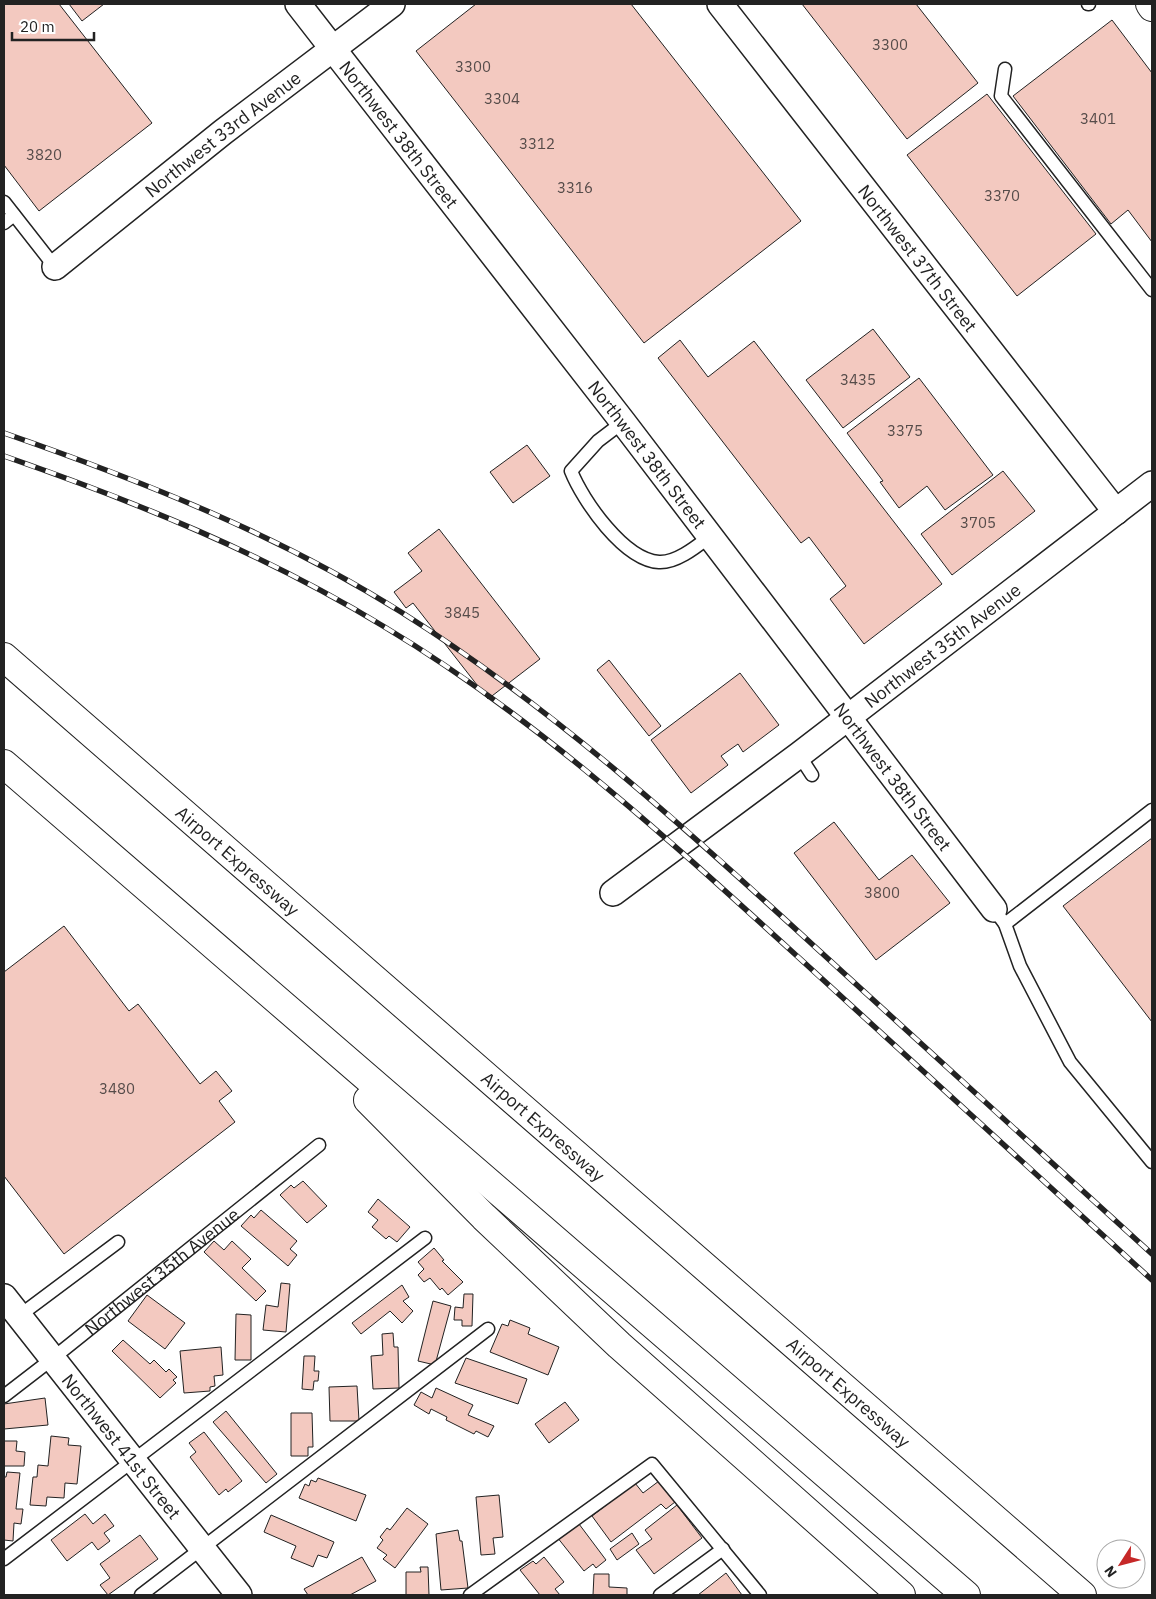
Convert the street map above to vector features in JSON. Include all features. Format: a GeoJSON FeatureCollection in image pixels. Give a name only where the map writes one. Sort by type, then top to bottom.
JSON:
{"type":"FeatureCollection","features":[{"type":"Feature","properties":{"kind":"highway","name":"Airport Expressway"},"geometry":{"type":"LineString","coordinates":[[4,657],[1082,1595]]}},
{"type":"Feature","properties":{"kind":"highway"},"geometry":{"type":"LineString","coordinates":[[4,764],[966,1595]]}},
{"type":"Feature","properties":{"kind":"highway"},"geometry":{"type":"LineString","coordinates":[[214,945],[484,1217],[619,1345],[901,1595]]}},
{"type":"Feature","properties":{"kind":"street","name":"Northwest 38th Street"},"geometry":{"type":"LineString","coordinates":[[298,4],[623,422],[999,916]]}},
{"type":"Feature","properties":{"kind":"street","name":"Northwest 33rd Avenue"},"geometry":{"type":"LineString","coordinates":[[55,267],[223,132],[392,4]]}},
{"type":"Feature","properties":{"kind":"street","name":"Northwest 37th Street"},"geometry":{"type":"LineString","coordinates":[[720,4],[1116,512]]}},
{"type":"Feature","properties":{"kind":"street","name":"Northwest 35th Avenue"},"geometry":{"type":"LineString","coordinates":[[613,894],[805,765],[848,718],[1152,484]]}},
{"type":"Feature","properties":{"kind":"street","name":"Northwest 41st Street"},"geometry":{"type":"LineString","coordinates":[[4,1297],[239,1595]]}},
{"type":"Feature","properties":{"kind":"lane"},"geometry":{"type":"LineString","coordinates":[[1004,69],[1001,96],[1152,290]]}},
{"type":"Feature","properties":{"kind":"lane"},"geometry":{"type":"LineString","coordinates":[[4,202],[9,219],[55,267]]}},
{"type":"Feature","properties":{"kind":"lane"},"geometry":{"type":"LineString","coordinates":[[623,422],[598,441],[571,472],[578,487],[605,526],[624,545],[647,560],[660,562],[687,553],[709,537]]}},
{"type":"Feature","properties":{"kind":"lane"},"geometry":{"type":"LineString","coordinates":[[1152,810],[999,916],[1020,966],[1070,1062],[1152,1162]]}},
{"type":"Feature","properties":{"kind":"lane","name":"Northwest 35th Avenue"},"geometry":{"type":"LineString","coordinates":[[4,1396],[319,1145]]}},
{"type":"Feature","properties":{"kind":"lane"},"geometry":{"type":"LineString","coordinates":[[4,1559],[425,1238]]}},
{"type":"Feature","properties":{"kind":"lane"},"geometry":{"type":"LineString","coordinates":[[19,1316],[118,1242]]}},
{"type":"Feature","properties":{"kind":"lane"},"geometry":{"type":"LineString","coordinates":[[141,1595],[488,1328]]}},
{"type":"Feature","properties":{"kind":"lane"},"geometry":{"type":"LineString","coordinates":[[470,1595],[652,1464],[760,1595]]}},
{"type":"Feature","properties":{"kind":"lane"},"geometry":{"type":"LineString","coordinates":[[660,1595],[723,1549]]}},
{"type":"Feature","properties":{"kind":"building"},"geometry":{"type":"Polygon","coordinates":[[[4,4],[59,4],[152,123],[39,211],[4,165],[4,4]]]}},
{"type":"Feature","properties":{"kind":"building"},"geometry":{"type":"Polygon","coordinates":[[[69,4],[104,4],[82,21],[69,4]]]}},
{"type":"Feature","properties":{"kind":"building"},"geometry":{"type":"Polygon","coordinates":[[[476,4],[631,4],[801,221],[644,343],[416,51],[476,4]]]}},
{"type":"Feature","properties":{"kind":"building"},"geometry":{"type":"Polygon","coordinates":[[[802,4],[916,4],[978,83],[907,139],[802,4]]]}},
{"type":"Feature","properties":{"kind":"building"},"geometry":{"type":"Polygon","coordinates":[[[1112,20],[1152,73],[1152,242],[1128,210],[1111,224],[1013,96],[1112,20]]]}},
{"type":"Feature","properties":{"kind":"building"},"geometry":{"type":"Polygon","coordinates":[[[987,94],[1096,234],[1017,296],[907,155],[987,94]]]}},
{"type":"Feature","properties":{"kind":"building"},"geometry":{"type":"Polygon","coordinates":[[[873,329],[910,377],[843,428],[806,380],[873,329]]]}},
{"type":"Feature","properties":{"kind":"building"},"geometry":{"type":"Polygon","coordinates":[[[680,340],[708,377],[754,341],[942,584],[864,644],[830,599],[846,586],[809,537],[801,543],[658,358],[680,340]]]}},
{"type":"Feature","properties":{"kind":"building"},"geometry":{"type":"Polygon","coordinates":[[[919,378],[993,475],[945,510],[927,486],[899,508],[880,482],[883,481],[847,433],[919,378]]]}},
{"type":"Feature","properties":{"kind":"building"},"geometry":{"type":"Polygon","coordinates":[[[527,445],[550,476],[513,503],[490,472],[527,445]]]}},
{"type":"Feature","properties":{"kind":"building"},"geometry":{"type":"Polygon","coordinates":[[[1003,471],[1035,511],[952,575],[921,534],[1003,471]]]}},
{"type":"Feature","properties":{"kind":"building"},"geometry":{"type":"Polygon","coordinates":[[[439,529],[540,659],[488,699],[413,603],[406,608],[394,592],[422,571],[408,553],[439,529]]]}},
{"type":"Feature","properties":{"kind":"building"},"geometry":{"type":"Polygon","coordinates":[[[609,660],[661,726],[649,736],[597,670],[609,660]]]}},
{"type":"Feature","properties":{"kind":"building"},"geometry":{"type":"Polygon","coordinates":[[[740,673],[779,725],[743,752],[738,744],[721,756],[728,765],[691,793],[651,740],[740,673]]]}},
{"type":"Feature","properties":{"kind":"building"},"geometry":{"type":"Polygon","coordinates":[[[834,822],[879,880],[912,855],[950,903],[876,960],[794,853],[834,822]]]}},
{"type":"Feature","properties":{"kind":"building"},"geometry":{"type":"Polygon","coordinates":[[[1152,838],[1152,1022],[1063,906],[1152,838]]]}},
{"type":"Feature","properties":{"kind":"building"},"geometry":{"type":"Polygon","coordinates":[[[64,926],[129,1011],[138,1004],[200,1084],[216,1071],[232,1091],[219,1101],[235,1122],[64,1254],[4,1176],[4,972],[64,926]]]}},
{"type":"Feature","properties":{"kind":"building"},"geometry":{"type":"Polygon","coordinates":[[[303,1181],[327,1206],[307,1223],[280,1195],[291,1185],[294,1188],[303,1181]]]}},
{"type":"Feature","properties":{"kind":"building"},"geometry":{"type":"Polygon","coordinates":[[[378,1199],[410,1227],[397,1242],[389,1236],[386,1239],[372,1227],[378,1220],[368,1212],[378,1199]]]}},
{"type":"Feature","properties":{"kind":"building"},"geometry":{"type":"Polygon","coordinates":[[[261,1210],[297,1241],[290,1249],[297,1255],[288,1266],[241,1226],[251,1215],[254,1218],[261,1210]]]}},
{"type":"Feature","properties":{"kind":"building"},"geometry":{"type":"Polygon","coordinates":[[[214,1241],[224,1250],[232,1241],[251,1259],[242,1268],[266,1291],[256,1301],[204,1252],[214,1241]]]}},
{"type":"Feature","properties":{"kind":"building"},"geometry":{"type":"Polygon","coordinates":[[[434,1248],[444,1260],[442,1261],[463,1282],[448,1295],[442,1288],[440,1290],[430,1278],[424,1282],[418,1275],[424,1269],[418,1262],[434,1248]]]}},
{"type":"Feature","properties":{"kind":"building"},"geometry":{"type":"Polygon","coordinates":[[[281,1283],[290,1284],[286,1332],[263,1330],[266,1305],[278,1307],[281,1283]]]}},
{"type":"Feature","properties":{"kind":"building"},"geometry":{"type":"Polygon","coordinates":[[[402,1285],[409,1297],[403,1301],[413,1311],[402,1323],[390,1311],[361,1334],[352,1323],[402,1285]]]}},
{"type":"Feature","properties":{"kind":"building"},"geometry":{"type":"Polygon","coordinates":[[[464,1294],[473,1294],[472,1326],[462,1326],[462,1320],[454,1320],[455,1307],[463,1308],[464,1294]]]}},
{"type":"Feature","properties":{"kind":"building"},"geometry":{"type":"Polygon","coordinates":[[[147,1295],[185,1323],[165,1349],[128,1321],[147,1295]]]}},
{"type":"Feature","properties":{"kind":"building"},"geometry":{"type":"Polygon","coordinates":[[[433,1301],[451,1306],[435,1365],[418,1361],[433,1301]]]}},
{"type":"Feature","properties":{"kind":"building"},"geometry":{"type":"Polygon","coordinates":[[[236,1314],[251,1315],[251,1360],[235,1360],[236,1314]]]}},
{"type":"Feature","properties":{"kind":"building"},"geometry":{"type":"Polygon","coordinates":[[[510,1320],[530,1328],[528,1334],[559,1347],[548,1375],[490,1352],[502,1324],[508,1326],[510,1320]]]}},
{"type":"Feature","properties":{"kind":"building"},"geometry":{"type":"Polygon","coordinates":[[[393,1333],[394,1347],[398,1347],[399,1388],[373,1389],[371,1356],[383,1355],[382,1334],[393,1333]]]}},
{"type":"Feature","properties":{"kind":"building"},"geometry":{"type":"Polygon","coordinates":[[[123,1340],[150,1364],[154,1360],[166,1372],[169,1369],[177,1377],[173,1380],[176,1383],[160,1398],[112,1351],[123,1340]]]}},
{"type":"Feature","properties":{"kind":"building"},"geometry":{"type":"Polygon","coordinates":[[[221,1347],[223,1375],[214,1376],[215,1386],[210,1387],[210,1391],[184,1393],[180,1351],[221,1347]]]}},
{"type":"Feature","properties":{"kind":"building"},"geometry":{"type":"Polygon","coordinates":[[[304,1356],[315,1356],[314,1371],[319,1371],[318,1381],[314,1381],[313,1390],[302,1389],[304,1356]]]}},
{"type":"Feature","properties":{"kind":"building"},"geometry":{"type":"Polygon","coordinates":[[[466,1358],[527,1379],[518,1404],[455,1383],[466,1358]]]}},
{"type":"Feature","properties":{"kind":"building"},"geometry":{"type":"Polygon","coordinates":[[[357,1386],[359,1421],[330,1421],[329,1387],[357,1386]]]}},
{"type":"Feature","properties":{"kind":"building"},"geometry":{"type":"Polygon","coordinates":[[[436,1388],[473,1405],[468,1415],[494,1426],[488,1437],[476,1431],[474,1434],[446,1420],[447,1417],[431,1409],[429,1414],[414,1405],[421,1392],[432,1398],[436,1388]]]}},
{"type":"Feature","properties":{"kind":"building"},"geometry":{"type":"Polygon","coordinates":[[[45,1398],[48,1425],[4,1429],[4,1404],[45,1398]]]}},
{"type":"Feature","properties":{"kind":"building"},"geometry":{"type":"Polygon","coordinates":[[[565,1402],[579,1420],[549,1443],[535,1424],[565,1402]]]}},
{"type":"Feature","properties":{"kind":"building"},"geometry":{"type":"Polygon","coordinates":[[[226,1411],[277,1474],[266,1483],[213,1422],[226,1411]]]}},
{"type":"Feature","properties":{"kind":"building"},"geometry":{"type":"Polygon","coordinates":[[[291,1413],[312,1413],[313,1447],[308,1447],[308,1456],[291,1456],[291,1413]]]}},
{"type":"Feature","properties":{"kind":"building"},"geometry":{"type":"Polygon","coordinates":[[[204,1432],[242,1481],[228,1492],[226,1489],[219,1495],[190,1457],[196,1452],[189,1443],[204,1432]]]}},
{"type":"Feature","properties":{"kind":"building"},"geometry":{"type":"Polygon","coordinates":[[[51,1436],[69,1438],[68,1445],[81,1446],[77,1484],[65,1483],[64,1498],[47,1497],[46,1506],[30,1505],[33,1477],[37,1477],[38,1465],[48,1466],[51,1436]]]}},
{"type":"Feature","properties":{"kind":"building"},"geometry":{"type":"Polygon","coordinates":[[[4,1441],[17,1441],[16,1451],[25,1452],[24,1466],[4,1466],[4,1441]]]}},
{"type":"Feature","properties":{"kind":"building"},"geometry":{"type":"Polygon","coordinates":[[[7,1472],[20,1473],[16,1509],[23,1509],[21,1524],[14,1523],[13,1541],[4,1540],[4,1477],[6,1477],[7,1472]]]}},
{"type":"Feature","properties":{"kind":"building"},"geometry":{"type":"Polygon","coordinates":[[[318,1478],[366,1495],[356,1521],[299,1498],[305,1484],[309,1486],[311,1480],[316,1482],[318,1478]]]}},
{"type":"Feature","properties":{"kind":"building"},"geometry":{"type":"Polygon","coordinates":[[[659,1481],[675,1502],[666,1509],[661,1504],[611,1542],[592,1516],[635,1483],[643,1493],[659,1481]]]}},
{"type":"Feature","properties":{"kind":"building"},"geometry":{"type":"Polygon","coordinates":[[[499,1495],[503,1537],[493,1538],[495,1554],[481,1555],[476,1497],[499,1495]]]}},
{"type":"Feature","properties":{"kind":"building"},"geometry":{"type":"Polygon","coordinates":[[[677,1505],[702,1538],[654,1574],[636,1550],[652,1539],[645,1530],[677,1505]]]}},
{"type":"Feature","properties":{"kind":"building"},"geometry":{"type":"Polygon","coordinates":[[[407,1508],[428,1524],[395,1568],[383,1559],[387,1555],[377,1548],[383,1540],[380,1537],[387,1528],[390,1530],[407,1508]]]}},
{"type":"Feature","properties":{"kind":"building"},"geometry":{"type":"Polygon","coordinates":[[[85,1514],[93,1524],[105,1514],[114,1526],[104,1533],[110,1541],[98,1550],[92,1542],[67,1561],[51,1540],[85,1514]]]}},
{"type":"Feature","properties":{"kind":"building"},"geometry":{"type":"Polygon","coordinates":[[[271,1515],[334,1542],[327,1558],[318,1555],[313,1567],[291,1558],[296,1546],[264,1532],[271,1515]]]}},
{"type":"Feature","properties":{"kind":"building"},"geometry":{"type":"Polygon","coordinates":[[[579,1524],[606,1560],[596,1568],[593,1564],[584,1571],[557,1537],[579,1524]]]}},
{"type":"Feature","properties":{"kind":"building"},"geometry":{"type":"Polygon","coordinates":[[[458,1530],[460,1541],[462,1541],[468,1588],[441,1590],[436,1534],[458,1530]]]}},
{"type":"Feature","properties":{"kind":"building"},"geometry":{"type":"Polygon","coordinates":[[[632,1533],[639,1544],[617,1560],[610,1549],[632,1533]]]}},
{"type":"Feature","properties":{"kind":"building"},"geometry":{"type":"Polygon","coordinates":[[[140,1535],[158,1559],[108,1595],[100,1585],[110,1578],[100,1564],[140,1535]]]}},
{"type":"Feature","properties":{"kind":"building"},"geometry":{"type":"Polygon","coordinates":[[[362,1557],[376,1581],[350,1595],[308,1595],[304,1589],[362,1557]]]}},
{"type":"Feature","properties":{"kind":"building"},"geometry":{"type":"Polygon","coordinates":[[[544,1557],[564,1582],[555,1589],[560,1595],[540,1595],[520,1570],[533,1561],[536,1564],[544,1557]]]}},
{"type":"Feature","properties":{"kind":"building"},"geometry":{"type":"Polygon","coordinates":[[[420,1567],[428,1567],[429,1595],[406,1595],[406,1572],[421,1572],[420,1567]]]}},
{"type":"Feature","properties":{"kind":"building"},"geometry":{"type":"Polygon","coordinates":[[[726,1573],[742,1595],[698,1595],[726,1573]]]}},
{"type":"Feature","properties":{"kind":"building"},"geometry":{"type":"Polygon","coordinates":[[[594,1574],[609,1574],[609,1587],[627,1588],[627,1595],[593,1595],[594,1574]]]}},
{"type":"Feature","properties":{"kind":"railway"},"geometry":{"type":"LineString","coordinates":[[4,433],[158,490],[208,511],[306,558],[401,612],[511,687],[615,769],[715,856],[1152,1254]]}},
{"type":"Feature","properties":{"kind":"railway"},"geometry":{"type":"LineString","coordinates":[[4,456],[150,511],[245,552],[292,575],[383,626],[439,661],[493,699],[546,739],[649,823],[1152,1280]]}}]}
